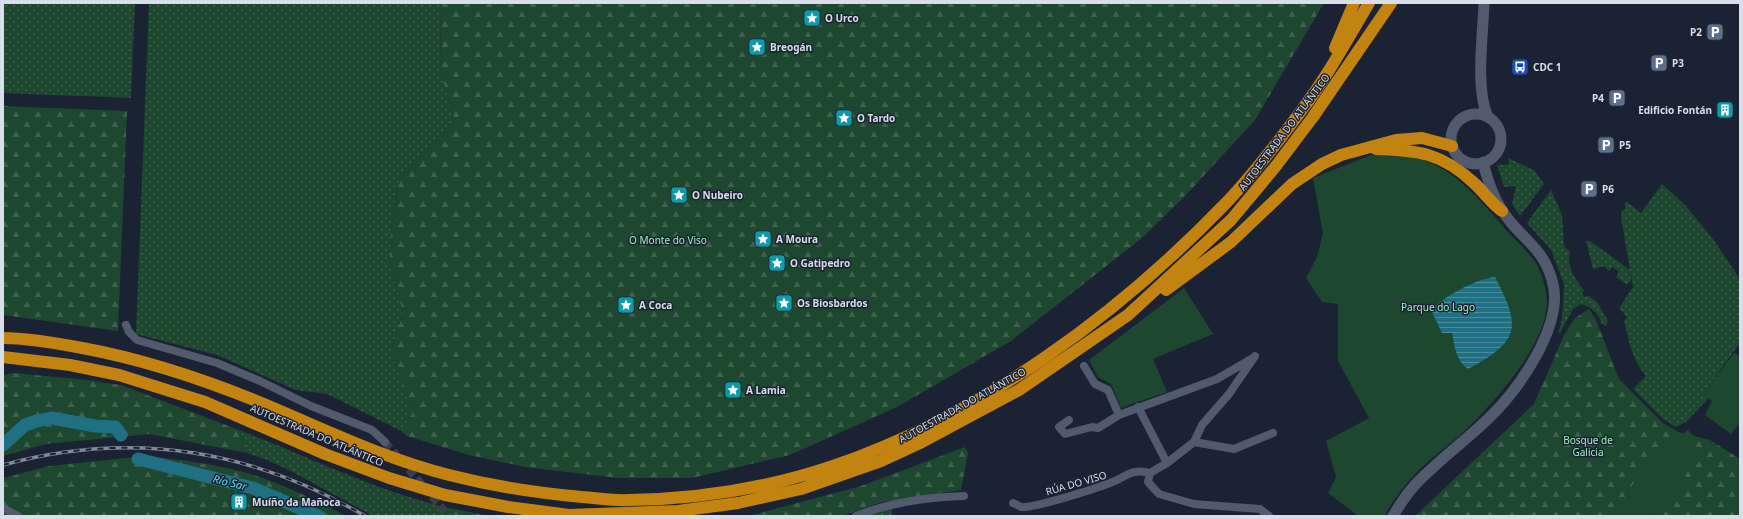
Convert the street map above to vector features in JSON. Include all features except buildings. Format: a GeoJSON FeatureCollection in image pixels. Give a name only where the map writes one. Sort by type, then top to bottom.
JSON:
{"type":"FeatureCollection","features":[{"type":"Feature","properties":{"kind":"highway"},"geometry":{"type":"LineString","coordinates":[[1320,85],[1354,3]]}},
{"type":"Feature","properties":{"kind":"highway","name":"AUTOESTRADA DO ATLÁNTICO"},"geometry":{"type":"LineString","coordinates":[[7,338],[95,350],[160,365],[210,382],[332,435],[392,458],[448,475],[511,488],[626,500],[677,497],[737,490],[795,477],[833,466],[915,432],[1012,378],[1071,339],[1138,286],[1227,202],[1273,148],[1320,85],[1369,3]]}},
{"type":"Feature","properties":{"kind":"highway","name":"AUTOESTRADA DO ATLÁNTICO"},"geometry":{"type":"LineString","coordinates":[[7,357],[70,365],[118,375],[198,399],[262,425],[325,454],[389,478],[444,495],[508,507],[569,515],[678,511],[738,503],[801,489],[881,461],[922,442],[1019,390],[1128,314],[1231,220],[1276,166],[1308,123],[1391,3]]}},
{"type":"Feature","properties":{"kind":"highway"},"geometry":{"type":"LineString","coordinates":[[1128,314],[1182,279],[1231,242],[1292,184],[1322,164],[1363,149],[1396,140],[1422,138],[1452,146]]}},
{"type":"Feature","properties":{"kind":"highway"},"geometry":{"type":"LineString","coordinates":[[1363,149],[1410,150],[1427,154],[1442,160],[1457,169],[1502,211]]}},
{"type":"Feature","properties":{"kind":"street"},"geometry":{"type":"LineString","coordinates":[[1481,91],[1473,108],[1455,125],[1452,132],[1452,146],[1461,159],[1476,163],[1484,162],[1494,155],[1500,144],[1498,128],[1488,117],[1484,108],[1481,91],[1484,3]]}},
{"type":"Feature","properties":{"kind":"street"},"geometry":{"type":"LineString","coordinates":[[1466,116],[1481,114],[1488,117]]}},
{"type":"Feature","properties":{"kind":"street"},"geometry":{"type":"LineString","coordinates":[[1393,516],[1413,487],[1489,418],[1507,397],[1538,352],[1552,321],[1555,304],[1550,271],[1543,257],[1535,246],[1502,211],[1488,182],[1484,162]]}},
{"type":"Feature","properties":{"kind":"street"},"geometry":{"type":"LineString","coordinates":[[126,325],[129,332],[137,340],[217,363],[260,381],[311,406],[372,430],[385,442]]}},
{"type":"Feature","properties":{"kind":"street"},"geometry":{"type":"LineString","coordinates":[[1068,420],[1060,427],[1065,434],[1092,427],[1098,428],[1119,415],[1138,407],[1217,378],[1256,356],[1229,394],[1202,425],[1194,442],[1167,463],[1150,473],[1148,482],[1158,494],[1194,504],[1260,509],[1269,516]]}},
{"type":"Feature","properties":{"kind":"street"},"geometry":{"type":"LineString","coordinates":[[1084,366],[1095,384],[1108,390],[1119,415]]}},
{"type":"Feature","properties":{"kind":"street"},"geometry":{"type":"LineString","coordinates":[[1138,407],[1167,463]]}},
{"type":"Feature","properties":{"kind":"street"},"geometry":{"type":"LineString","coordinates":[[1194,442],[1234,449],[1273,433]]}},
{"type":"Feature","properties":{"kind":"street","name":"RÚA DO VISO"},"geometry":{"type":"LineString","coordinates":[[1013,503],[1022,507],[1033,506],[1115,482],[1130,472],[1141,471],[1150,473]]}},
{"type":"Feature","properties":{"kind":"street"},"geometry":{"type":"LineString","coordinates":[[856,516],[877,508],[903,502],[964,496]]}},
{"type":"Feature","properties":{"kind":"street"},"geometry":{"type":"LineString","coordinates":[[3,508],[18,516]]}},
{"type":"Feature","properties":{"kind":"green space"},"geometry":{"type":"Polygon","coordinates":[[[3,3],[135,3],[131,98],[3,93],[3,3]]]}},
{"type":"Feature","properties":{"kind":"green space"},"geometry":{"type":"Polygon","coordinates":[[[149,3],[440,3],[441,72],[455,124],[399,180],[393,211],[389,261],[403,312],[391,351],[412,414],[401,431],[327,394],[296,390],[217,355],[136,334],[149,3]]]}},
{"type":"Feature","properties":{"kind":"green space","name":"O Monte do Viso"},"geometry":{"type":"Polygon","coordinates":[[[440,3],[1324,3],[1255,120],[1186,195],[1142,238],[1011,341],[897,407],[790,455],[692,478],[618,478],[525,467],[469,455],[407,436],[401,431],[412,414],[391,351],[403,312],[389,261],[393,211],[399,180],[455,124],[441,72],[440,3]]]}},
{"type":"Feature","properties":{"kind":"green space"},"geometry":{"type":"Polygon","coordinates":[[[3,106],[127,111],[118,331],[3,315],[3,106]]]}},
{"type":"Feature","properties":{"kind":"green space","name":"Parque do Lago"},"geometry":{"type":"Polygon","coordinates":[[[1371,155],[1405,156],[1420,159],[1447,172],[1459,181],[1481,201],[1505,229],[1525,249],[1537,265],[1544,282],[1547,306],[1542,328],[1534,345],[1511,379],[1484,412],[1414,475],[1400,492],[1384,516],[1358,516],[1328,493],[1336,477],[1326,441],[1369,418],[1338,361],[1338,304],[1322,302],[1306,278],[1317,257],[1323,233],[1313,178],[1371,155]]]}},
{"type":"Feature","properties":{"kind":"green space"},"geometry":{"type":"Polygon","coordinates":[[[1508,158],[1534,170],[1544,184],[1520,216],[1512,204],[1516,186],[1504,187],[1497,165],[1509,164],[1508,158]]]}},
{"type":"Feature","properties":{"kind":"green space"},"geometry":{"type":"Polygon","coordinates":[[[1662,184],[1686,206],[1713,239],[1740,279],[1740,343],[1703,394],[1709,398],[1686,422],[1676,427],[1663,419],[1633,389],[1646,376],[1634,357],[1624,321],[1627,317],[1619,308],[1633,287],[1621,218],[1622,211],[1626,208],[1624,204],[1627,202],[1641,213],[1662,184]]]}},
{"type":"Feature","properties":{"kind":"green space"},"geometry":{"type":"Polygon","coordinates":[[[1551,190],[1562,215],[1564,247],[1570,251],[1569,262],[1572,272],[1584,290],[1582,294],[1585,297],[1589,296],[1597,302],[1608,321],[1606,326],[1602,324],[1594,311],[1581,304],[1573,309],[1560,333],[1558,332],[1562,320],[1564,284],[1551,250],[1527,223],[1551,190]]]}},
{"type":"Feature","properties":{"kind":"green space"},"geometry":{"type":"Polygon","coordinates":[[[1586,241],[1590,241],[1630,270],[1631,280],[1627,285],[1616,277],[1619,272],[1613,267],[1609,271],[1604,266],[1593,269],[1586,241]]]}},
{"type":"Feature","properties":{"kind":"green space"},"geometry":{"type":"Polygon","coordinates":[[[1184,288],[1213,334],[1153,359],[1167,392],[1121,408],[1111,384],[1098,377],[1089,360],[1184,288]]]}},
{"type":"Feature","properties":{"kind":"green space","name":"Bosque de Galicia"},"geometry":{"type":"Polygon","coordinates":[[[1589,309],[1596,320],[1619,379],[1663,423],[1678,432],[1710,440],[1740,459],[1740,516],[1415,516],[1534,404],[1564,335],[1575,318],[1589,309]]]}},
{"type":"Feature","properties":{"kind":"green space"},"geometry":{"type":"Polygon","coordinates":[[[1734,353],[1740,356],[1740,423],[1731,434],[1705,415],[1712,401],[1703,394],[1734,353]]]}},
{"type":"Feature","properties":{"kind":"green space"},"geometry":{"type":"Polygon","coordinates":[[[13,373],[79,379],[121,385],[239,430],[247,453],[149,434],[46,444],[3,456],[3,375],[13,373]]]}},
{"type":"Feature","properties":{"kind":"green space"},"geometry":{"type":"Polygon","coordinates":[[[239,430],[366,482],[418,500],[445,507],[451,516],[373,516],[291,471],[247,453],[239,430]]]}},
{"type":"Feature","properties":{"kind":"green space"},"geometry":{"type":"Polygon","coordinates":[[[1688,430],[1697,439],[1683,481],[1683,490],[1651,516],[1615,516],[1612,514],[1611,509],[1623,500],[1637,479],[1647,468],[1649,459],[1688,430]]]}},
{"type":"Feature","properties":{"kind":"green space"},"geometry":{"type":"Polygon","coordinates":[[[965,447],[968,453],[961,490],[882,502],[842,516],[748,516],[861,486],[965,447]]]}},
{"type":"Feature","properties":{"kind":"green space"},"geometry":{"type":"Polygon","coordinates":[[[146,456],[214,465],[241,471],[278,484],[346,516],[3,516],[3,478],[49,466],[146,456]]]}},
{"type":"Feature","properties":{"kind":"green space"},"geometry":{"type":"Polygon","coordinates":[[[445,507],[489,516],[451,516],[445,507]]]}},
{"type":"Feature","properties":{"kind":"green space"},"geometry":{"type":"Polygon","coordinates":[[[892,509],[892,516],[863,516],[892,509]]]}},
{"type":"Feature","properties":{"kind":"water"},"geometry":{"type":"Polygon","coordinates":[[[1495,277],[1509,309],[1512,321],[1511,331],[1507,341],[1498,350],[1468,369],[1458,357],[1452,333],[1442,333],[1431,310],[1444,299],[1461,289],[1487,278],[1495,277]]]}},
{"type":"Feature","properties":{"kind":"waterway","name":"Río Sar"},"geometry":{"type":"LineString","coordinates":[[3,445],[25,425],[52,418],[95,426],[115,427],[121,435]]}},
{"type":"Feature","properties":{"kind":"waterway","name":"Río Sar"},"geometry":{"type":"LineString","coordinates":[[138,459],[253,488],[318,516]]}},
{"type":"Feature","properties":{"kind":"tunnel"},"geometry":{"type":"LineString","coordinates":[[385,442],[449,516]]}},
{"type":"Feature","properties":{"kind":"railway"},"geometry":{"type":"LineString","coordinates":[[3,465],[50,454],[97,449],[143,448],[189,452],[234,461],[278,475],[322,493],[365,516]]}},
{"type":"Feature","properties":{"kind":"place","name":"O Urco"},"geometry":{"type":"Point","coordinates":[812,18]}},
{"type":"Feature","properties":{"kind":"place","name":"P2"},"geometry":{"type":"Point","coordinates":[1715,32]}},
{"type":"Feature","properties":{"kind":"place","name":"Breogán"},"geometry":{"type":"Point","coordinates":[757,47]}},
{"type":"Feature","properties":{"kind":"place","name":"P3"},"geometry":{"type":"Point","coordinates":[1659,63]}},
{"type":"Feature","properties":{"kind":"place","name":"CDC 1"},"geometry":{"type":"Point","coordinates":[1520,67]}},
{"type":"Feature","properties":{"kind":"place","name":"P4"},"geometry":{"type":"Point","coordinates":[1617,98]}},
{"type":"Feature","properties":{"kind":"place","name":"Edificio Fontán"},"geometry":{"type":"Point","coordinates":[1725,110]}},
{"type":"Feature","properties":{"kind":"place","name":"O Tardo"},"geometry":{"type":"Point","coordinates":[844,118]}},
{"type":"Feature","properties":{"kind":"place","name":"P5"},"geometry":{"type":"Point","coordinates":[1606,145]}},
{"type":"Feature","properties":{"kind":"place","name":"P6"},"geometry":{"type":"Point","coordinates":[1589,189]}},
{"type":"Feature","properties":{"kind":"place","name":"O Nubeiro"},"geometry":{"type":"Point","coordinates":[679,195]}},
{"type":"Feature","properties":{"kind":"place","name":"A Moura"},"geometry":{"type":"Point","coordinates":[763,239]}},
{"type":"Feature","properties":{"kind":"place","name":"O Gatipedro"},"geometry":{"type":"Point","coordinates":[777,263]}},
{"type":"Feature","properties":{"kind":"place","name":"Os Biosbardos"},"geometry":{"type":"Point","coordinates":[784,303]}},
{"type":"Feature","properties":{"kind":"place","name":"A Coca"},"geometry":{"type":"Point","coordinates":[626,305]}},
{"type":"Feature","properties":{"kind":"place","name":"A Lamia"},"geometry":{"type":"Point","coordinates":[733,390]}},
{"type":"Feature","properties":{"kind":"place","name":"Muíño da Mañoca"},"geometry":{"type":"Point","coordinates":[239,502]}}]}
